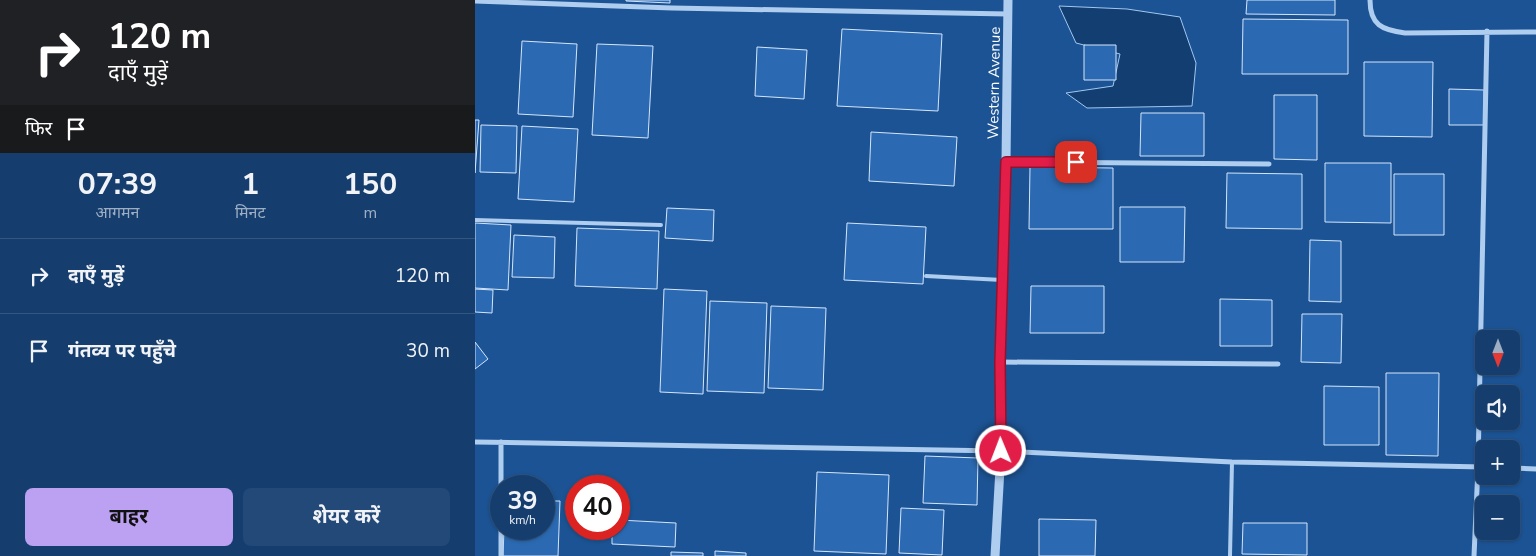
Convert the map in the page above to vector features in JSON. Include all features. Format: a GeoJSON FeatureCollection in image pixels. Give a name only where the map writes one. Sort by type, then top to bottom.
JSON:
{"type":"FeatureCollection","features":[{"type":"Feature","properties":{"kind":"street","name":"Western Avenue"},"geometry":{"type":"LineString","coordinates":[[995,556],[1001,451],[1000,362],[1009,0]]}},
{"type":"Feature","properties":{"kind":"street"},"geometry":{"type":"LineString","coordinates":[[1370,0],[1373,19],[1381,27],[1391,31],[1405,33],[1536,32]]}},
{"type":"Feature","properties":{"kind":"street"},"geometry":{"type":"LineString","coordinates":[[475,1],[522,1],[681,8],[1008,14]]}},
{"type":"Feature","properties":{"kind":"street"},"geometry":{"type":"LineString","coordinates":[[1481,440],[1487,31]]}},
{"type":"Feature","properties":{"kind":"street"},"geometry":{"type":"LineString","coordinates":[[1006,162],[1269,164]]}},
{"type":"Feature","properties":{"kind":"street"},"geometry":{"type":"LineString","coordinates":[[1000,362],[1278,364]]}},
{"type":"Feature","properties":{"kind":"street"},"geometry":{"type":"LineString","coordinates":[[475,442],[1001,451],[1232,462],[1475,467]]}},
{"type":"Feature","properties":{"kind":"street"},"geometry":{"type":"LineString","coordinates":[[501,442],[501,475]]}},
{"type":"Feature","properties":{"kind":"street"},"geometry":{"type":"LineString","coordinates":[[1520,468],[1536,469]]}},
{"type":"Feature","properties":{"kind":"street"},"geometry":{"type":"LineString","coordinates":[[1474,556],[1480,485]]}},
{"type":"Feature","properties":{"kind":"street"},"geometry":{"type":"LineString","coordinates":[[501,540],[501,556]]}},
{"type":"Feature","properties":{"kind":"lane"},"geometry":{"type":"LineString","coordinates":[[475,220],[661,225]]}},
{"type":"Feature","properties":{"kind":"lane"},"geometry":{"type":"LineString","coordinates":[[926,276],[1002,280]]}},
{"type":"Feature","properties":{"kind":"lane"},"geometry":{"type":"LineString","coordinates":[[1230,556],[1232,462]]}},
{"type":"Feature","properties":{"kind":"water"},"geometry":{"type":"Polygon","coordinates":[[[1059,6],[1127,9],[1180,17],[1196,63],[1192,106],[1087,108],[1066,93],[1113,86],[1120,54],[1076,43],[1059,6]]]}},
{"type":"Feature","properties":{"kind":"building"},"geometry":{"type":"Polygon","coordinates":[[[670,0],[670,3],[626,1],[670,0]]]}},
{"type":"Feature","properties":{"kind":"building"},"geometry":{"type":"Polygon","coordinates":[[[1247,0],[1335,0],[1335,15],[1246,14],[1247,0]]]}},
{"type":"Feature","properties":{"kind":"building"},"geometry":{"type":"Polygon","coordinates":[[[1243,19],[1348,20],[1348,74],[1242,74],[1243,19]]]}},
{"type":"Feature","properties":{"kind":"building"},"geometry":{"type":"Polygon","coordinates":[[[842,29],[942,34],[938,111],[837,106],[842,29]]]}},
{"type":"Feature","properties":{"kind":"building"},"geometry":{"type":"Polygon","coordinates":[[[522,41],[577,44],[573,117],[518,114],[522,41]]]}},
{"type":"Feature","properties":{"kind":"building"},"geometry":{"type":"Polygon","coordinates":[[[597,44],[653,46],[648,138],[592,135],[597,44]]]}},
{"type":"Feature","properties":{"kind":"building"},"geometry":{"type":"Polygon","coordinates":[[[1084,45],[1116,45],[1116,80],[1084,80],[1084,45]]]}},
{"type":"Feature","properties":{"kind":"building"},"geometry":{"type":"Polygon","coordinates":[[[757,47],[807,50],[804,99],[755,96],[757,47]]]}},
{"type":"Feature","properties":{"kind":"building"},"geometry":{"type":"Polygon","coordinates":[[[1364,62],[1433,62],[1432,137],[1364,136],[1364,62]]]}},
{"type":"Feature","properties":{"kind":"building"},"geometry":{"type":"Polygon","coordinates":[[[1449,89],[1484,90],[1484,125],[1449,125],[1449,89]]]}},
{"type":"Feature","properties":{"kind":"building"},"geometry":{"type":"Polygon","coordinates":[[[1274,95],[1317,95],[1317,160],[1274,159],[1274,95]]]}},
{"type":"Feature","properties":{"kind":"building"},"geometry":{"type":"Polygon","coordinates":[[[1141,113],[1204,113],[1204,156],[1140,156],[1141,113]]]}},
{"type":"Feature","properties":{"kind":"building"},"geometry":{"type":"Polygon","coordinates":[[[475,120],[479,120],[475,173],[475,120]]]}},
{"type":"Feature","properties":{"kind":"building"},"geometry":{"type":"Polygon","coordinates":[[[481,125],[517,126],[516,173],[480,172],[481,125]]]}},
{"type":"Feature","properties":{"kind":"building"},"geometry":{"type":"Polygon","coordinates":[[[522,126],[578,129],[574,202],[518,199],[522,126]]]}},
{"type":"Feature","properties":{"kind":"building"},"geometry":{"type":"Polygon","coordinates":[[[871,132],[957,137],[954,186],[869,181],[871,132]]]}},
{"type":"Feature","properties":{"kind":"building"},"geometry":{"type":"Polygon","coordinates":[[[1325,163],[1391,163],[1391,223],[1325,222],[1325,163]]]}},
{"type":"Feature","properties":{"kind":"building"},"geometry":{"type":"Polygon","coordinates":[[[1030,167],[1113,168],[1113,229],[1029,229],[1030,167]]]}},
{"type":"Feature","properties":{"kind":"building"},"geometry":{"type":"Polygon","coordinates":[[[1227,173],[1302,174],[1302,229],[1226,228],[1227,173]]]}},
{"type":"Feature","properties":{"kind":"building"},"geometry":{"type":"Polygon","coordinates":[[[1394,174],[1444,174],[1444,235],[1394,235],[1394,174]]]}},
{"type":"Feature","properties":{"kind":"building"},"geometry":{"type":"Polygon","coordinates":[[[1120,207],[1185,207],[1184,262],[1120,262],[1120,207]]]}},
{"type":"Feature","properties":{"kind":"building"},"geometry":{"type":"Polygon","coordinates":[[[667,208],[714,210],[713,241],[665,238],[667,208]]]}},
{"type":"Feature","properties":{"kind":"building"},"geometry":{"type":"Polygon","coordinates":[[[475,223],[511,225],[508,290],[475,288],[475,223]]]}},
{"type":"Feature","properties":{"kind":"building"},"geometry":{"type":"Polygon","coordinates":[[[847,223],[926,227],[923,284],[844,280],[847,223]]]}},
{"type":"Feature","properties":{"kind":"building"},"geometry":{"type":"Polygon","coordinates":[[[577,228],[659,231],[657,289],[575,286],[577,228]]]}},
{"type":"Feature","properties":{"kind":"building"},"geometry":{"type":"Polygon","coordinates":[[[514,235],[555,237],[554,278],[512,277],[514,235]]]}},
{"type":"Feature","properties":{"kind":"building"},"geometry":{"type":"Polygon","coordinates":[[[1310,240],[1341,241],[1341,302],[1309,301],[1310,240]]]}},
{"type":"Feature","properties":{"kind":"building"},"geometry":{"type":"Polygon","coordinates":[[[1031,286],[1104,286],[1104,333],[1030,333],[1031,286]]]}},
{"type":"Feature","properties":{"kind":"building"},"geometry":{"type":"Polygon","coordinates":[[[475,289],[493,290],[492,313],[475,312],[475,289]]]}},
{"type":"Feature","properties":{"kind":"building"},"geometry":{"type":"Polygon","coordinates":[[[664,289],[707,291],[703,394],[660,392],[664,289]]]}},
{"type":"Feature","properties":{"kind":"building"},"geometry":{"type":"Polygon","coordinates":[[[1220,299],[1272,300],[1272,346],[1220,346],[1220,299]]]}},
{"type":"Feature","properties":{"kind":"building"},"geometry":{"type":"Polygon","coordinates":[[[710,301],[767,303],[764,393],[707,391],[710,301]]]}},
{"type":"Feature","properties":{"kind":"building"},"geometry":{"type":"Polygon","coordinates":[[[771,306],[826,308],[823,390],[768,388],[771,306]]]}},
{"type":"Feature","properties":{"kind":"building"},"geometry":{"type":"Polygon","coordinates":[[[1302,314],[1342,314],[1341,363],[1301,362],[1302,314]]]}},
{"type":"Feature","properties":{"kind":"building"},"geometry":{"type":"Polygon","coordinates":[[[475,342],[488,359],[475,369],[475,342]]]}},
{"type":"Feature","properties":{"kind":"building"},"geometry":{"type":"Polygon","coordinates":[[[1386,373],[1439,373],[1438,456],[1386,455],[1386,373]]]}},
{"type":"Feature","properties":{"kind":"building"},"geometry":{"type":"Polygon","coordinates":[[[1324,386],[1379,387],[1379,445],[1324,445],[1324,386]]]}},
{"type":"Feature","properties":{"kind":"building"},"geometry":{"type":"Polygon","coordinates":[[[925,456],[978,458],[977,505],[923,503],[925,456]]]}},
{"type":"Feature","properties":{"kind":"building"},"geometry":{"type":"Polygon","coordinates":[[[817,472],[889,475],[886,554],[814,551],[817,472]]]}},
{"type":"Feature","properties":{"kind":"building"},"geometry":{"type":"Polygon","coordinates":[[[555,501],[560,501],[558,556],[503,556],[504,540],[555,540],[555,501]]]}},
{"type":"Feature","properties":{"kind":"building"},"geometry":{"type":"Polygon","coordinates":[[[901,508],[944,510],[942,555],[899,553],[901,508]]]}},
{"type":"Feature","properties":{"kind":"building"},"geometry":{"type":"Polygon","coordinates":[[[1039,519],[1096,520],[1095,556],[1039,556],[1039,519]]]}},
{"type":"Feature","properties":{"kind":"building"},"geometry":{"type":"Polygon","coordinates":[[[630,521],[676,523],[675,547],[612,544],[612,540],[630,540],[630,521]]]}},
{"type":"Feature","properties":{"kind":"building"},"geometry":{"type":"Polygon","coordinates":[[[1243,523],[1307,523],[1307,555],[1242,554],[1243,523]]]}},
{"type":"Feature","properties":{"kind":"building"},"geometry":{"type":"Polygon","coordinates":[[[715,551],[746,553],[746,556],[715,556],[715,551]]]}},
{"type":"Feature","properties":{"kind":"building"},"geometry":{"type":"Polygon","coordinates":[[[671,552],[703,553],[703,556],[671,556],[671,552]]]}},
{"type":"Feature","properties":{"kind":"route"},"geometry":{"type":"LineString","coordinates":[[1001,451],[1000,362],[1006,162],[1076,162]]}}]}
